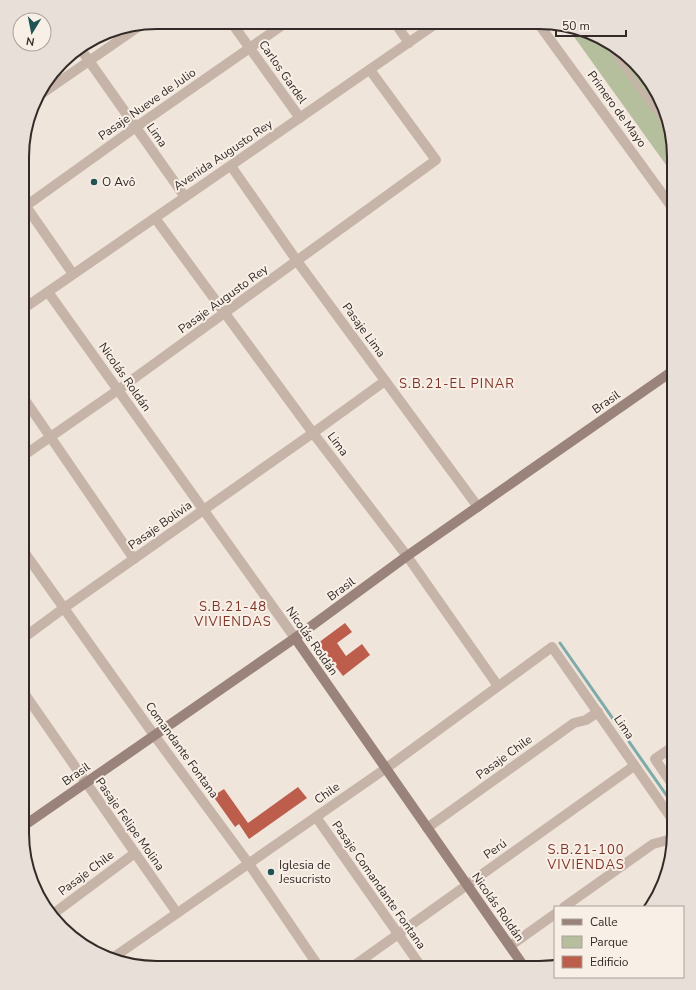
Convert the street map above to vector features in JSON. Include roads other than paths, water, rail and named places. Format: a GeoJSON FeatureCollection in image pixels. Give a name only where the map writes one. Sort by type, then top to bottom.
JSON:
{"type":"FeatureCollection","features":[{"type":"Feature","properties":{"kind":"street","name":"Carlos Gardel"},"geometry":{"type":"LineString","coordinates":[[236,29],[300,118]]}},
{"type":"Feature","properties":{"kind":"street","name":"Pasaje Nueve de Julio"},"geometry":{"type":"LineString","coordinates":[[29,201],[277,29]]}},
{"type":"Feature","properties":{"kind":"street"},"geometry":{"type":"LineString","coordinates":[[399,29],[409,43]]}},
{"type":"Feature","properties":{"kind":"street","name":"Avenida Augusto Rey"},"geometry":{"type":"LineString","coordinates":[[29,305],[429,29]]}},
{"type":"Feature","properties":{"kind":"street","name":"Primero de Mayo"},"geometry":{"type":"LineString","coordinates":[[543,29],[667,200]]}},
{"type":"Feature","properties":{"kind":"street"},"geometry":{"type":"LineString","coordinates":[[49,88],[131,32]]}},
{"type":"Feature","properties":{"kind":"street","name":"Lima"},"geometry":{"type":"LineString","coordinates":[[83,53],[185,197]]}},
{"type":"Feature","properties":{"kind":"street","name":"Pasaje Augusto Rey"},"geometry":{"type":"LineString","coordinates":[[29,452],[118,390],[436,160],[370,70]]}},
{"type":"Feature","properties":{"kind":"street","name":"Pasaje Lima"},"geometry":{"type":"LineString","coordinates":[[231,166],[297,261],[478,507]]}},
{"type":"Feature","properties":{"kind":"street"},"geometry":{"type":"LineString","coordinates":[[29,212],[73,274]]}},
{"type":"Feature","properties":{"kind":"street","name":"Lima"},"geometry":{"type":"LineString","coordinates":[[155,218],[313,433],[408,556],[498,686]]}},
{"type":"Feature","properties":{"kind":"street","name":"Nicolás Roldán"},"geometry":{"type":"LineString","coordinates":[[48,292],[295,638],[520,961]]}},
{"type":"Feature","properties":{"kind":"street","name":"Brasil"},"geometry":{"type":"LineString","coordinates":[[29,822],[295,638],[408,556],[667,375]]}},
{"type":"Feature","properties":{"kind":"street","name":"Pasaje Bolivia"},"geometry":{"type":"LineString","coordinates":[[29,634],[385,381]]}},
{"type":"Feature","properties":{"kind":"street"},"geometry":{"type":"LineString","coordinates":[[29,406],[134,559]]}},
{"type":"Feature","properties":{"kind":"street","name":"Comandante Fontana"},"geometry":{"type":"LineString","coordinates":[[29,559],[154,735],[249,864],[315,961]]}},
{"type":"Feature","properties":{"kind":"street","name":"Lima"},"geometry":{"type":"LineString","coordinates":[[552,647],[667,812]]}},
{"type":"Feature","properties":{"kind":"street","name":"Chile"},"geometry":{"type":"LineString","coordinates":[[117,954],[386,768],[552,647]]}},
{"type":"Feature","properties":{"kind":"street","name":"Pasaje Felipe Molina"},"geometry":{"type":"LineString","coordinates":[[29,700],[177,913]]}},
{"type":"Feature","properties":{"kind":"street","name":"Pasaje Chile"},"geometry":{"type":"LineString","coordinates":[[427,828],[574,723],[586,720],[598,712]]}},
{"type":"Feature","properties":{"kind":"street"},"geometry":{"type":"LineString","coordinates":[[667,751],[655,759],[667,776]]}},
{"type":"Feature","properties":{"kind":"street","name":"Perú"},"geometry":{"type":"LineString","coordinates":[[361,961],[634,766]]}},
{"type":"Feature","properties":{"kind":"street","name":"Pasaje Comandante Fontana"},"geometry":{"type":"LineString","coordinates":[[316,817],[417,961]]}},
{"type":"Feature","properties":{"kind":"street"},"geometry":{"type":"LineString","coordinates":[[565,906],[653,844],[667,840]]}},
{"type":"Feature","properties":{"kind":"street","name":"Pasaje Chile"},"geometry":{"type":"LineString","coordinates":[[56,911],[134,853]]}},
{"type":"Feature","properties":{"kind":"street"},"geometry":{"type":"LineString","coordinates":[[510,946],[554,915]]}},
{"type":"Feature","properties":{"kind":"lane"},"geometry":{"type":"LineString","coordinates":[[613,53],[661,119]]}},
{"type":"Feature","properties":{"kind":"lane"},"geometry":{"type":"LineString","coordinates":[[646,98],[651,94]]}},
{"type":"Feature","properties":{"kind":"waterway"},"geometry":{"type":"LineString","coordinates":[[560,643],[667,796]]}},
{"type":"Feature","properties":{"kind":"place","name":"O Avô"},"geometry":{"type":"Point","coordinates":[94,182]}},
{"type":"Feature","properties":{"kind":"place","name":"Iglesia de Jesucristo"},"geometry":{"type":"Point","coordinates":[271,872]}},
{"type":"Feature","properties":{"kind":"district","name":"S.B.21-EL PINAR"},"geometry":{"type":"Point","coordinates":[457,384]}},
{"type":"Feature","properties":{"kind":"district","name":"S.B.21-48 VIVIENDAS"},"geometry":{"type":"Point","coordinates":[233,614]}},
{"type":"Feature","properties":{"kind":"district","name":"S.B.21-100 VIVIENDAS"},"geometry":{"type":"Point","coordinates":[586,858]}}]}
